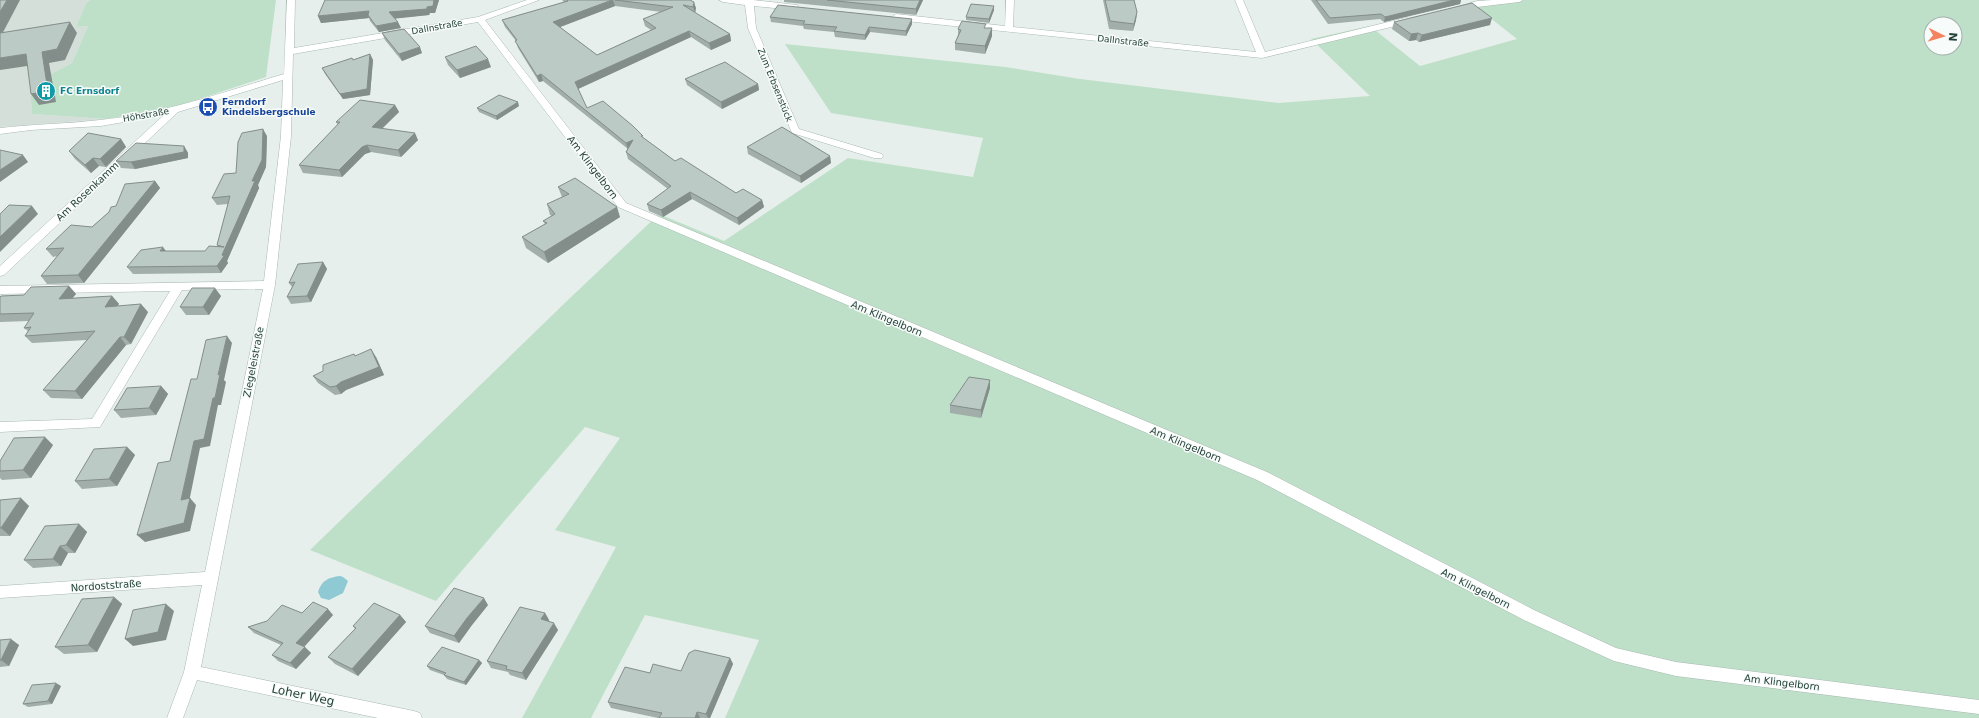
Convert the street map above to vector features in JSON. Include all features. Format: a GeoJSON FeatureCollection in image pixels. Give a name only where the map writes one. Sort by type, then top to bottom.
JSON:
{"type":"FeatureCollection","features":[{"type":"Feature","properties":{"kind":"street","name":"Ziegeleistraße"},"geometry":{"type":"LineString","coordinates":[[175,718],[192,672],[212,578],[268,285],[286,136],[291,0]]}},
{"type":"Feature","properties":{"kind":"street","name":"Dallnstraße"},"geometry":{"type":"LineString","coordinates":[[288,52],[480,19],[536,0]]}},
{"type":"Feature","properties":{"kind":"street"},"geometry":{"type":"LineString","coordinates":[[723,0],[749,1],[804,8]]}},
{"type":"Feature","properties":{"kind":"street"},"geometry":{"type":"LineString","coordinates":[[1009,29],[1010,0]]}},
{"type":"Feature","properties":{"kind":"street"},"geometry":{"type":"LineString","coordinates":[[1239,0],[1262,55]]}},
{"type":"Feature","properties":{"kind":"street"},"geometry":{"type":"LineString","coordinates":[[1448,11],[1476,4],[1518,0]]}},
{"type":"Feature","properties":{"kind":"street","name":"Zum Erbsenstück"},"geometry":{"type":"LineString","coordinates":[[749,1],[752,28],[795,131],[878,156]]}},
{"type":"Feature","properties":{"kind":"street","name":"Dallnstraße"},"geometry":{"type":"LineString","coordinates":[[891,16],[1262,55],[1418,18]]}},
{"type":"Feature","properties":{"kind":"street","name":"Am Klingelborn"},"geometry":{"type":"LineString","coordinates":[[480,19],[622,205],[1262,476],[1529,615],[1614,654],[1676,669],[1979,707]]}},
{"type":"Feature","properties":{"kind":"street","name":"Höhstraße"},"geometry":{"type":"LineString","coordinates":[[0,131],[31,127],[101,123],[174,110],[288,76]]}},
{"type":"Feature","properties":{"kind":"street","name":"Am Rosenkamm"},"geometry":{"type":"LineString","coordinates":[[0,272],[174,110]]}},
{"type":"Feature","properties":{"kind":"street"},"geometry":{"type":"LineString","coordinates":[[0,290],[268,285]]}},
{"type":"Feature","properties":{"kind":"street"},"geometry":{"type":"LineString","coordinates":[[0,427],[96,424],[178,287]]}},
{"type":"Feature","properties":{"kind":"street","name":"Nordoststraße"},"geometry":{"type":"LineString","coordinates":[[0,592],[212,578]]}},
{"type":"Feature","properties":{"kind":"street","name":"Loher Weg"},"geometry":{"type":"LineString","coordinates":[[192,672],[414,718]]}},
{"type":"Feature","properties":{"kind":"shaded area"},"geometry":{"type":"Polygon","coordinates":[[[0,0],[90,0],[86,3],[76,27],[88,26],[72,63],[30,85],[32,114],[106,119],[0,127],[0,0]]]}},
{"type":"Feature","properties":{"kind":"green space"},"geometry":{"type":"Polygon","coordinates":[[[90,0],[276,0],[266,77],[172,108],[106,119],[32,114],[30,85],[72,63],[88,26],[76,27],[86,3],[90,0]]]}},
{"type":"Feature","properties":{"kind":"green space"},"geometry":{"type":"Polygon","coordinates":[[[1487,0],[1979,0],[1979,718],[725,718],[759,640],[645,615],[591,718],[522,718],[616,547],[555,530],[620,438],[585,427],[436,601],[310,550],[570,298],[659,214],[724,241],[848,158],[973,177],[983,138],[831,113],[785,44],[1005,67],[1080,79],[1279,103],[1370,96],[1311,39],[1370,26],[1420,66],[1517,39],[1470,2],[1487,0]]]}},
{"type":"Feature","properties":{"kind":"water"},"geometry":{"type":"Polygon","coordinates":[[[340,576],[348,581],[343,593],[329,600],[321,598],[318,592],[323,582],[332,577],[340,576]]]}},
{"type":"Feature","properties":{"kind":"building"},"geometry":{"type":"Polygon","coordinates":[[[0,0],[7,0],[0,12],[0,0]]]}},
{"type":"Feature","properties":{"kind":"building"},"geometry":{"type":"Polygon","coordinates":[[[325,0],[434,0],[433,6],[427,7],[427,9],[389,12],[398,22],[376,26],[368,15],[369,11],[318,16],[325,0]]]}},
{"type":"Feature","properties":{"kind":"building"},"geometry":{"type":"Polygon","coordinates":[[[567,0],[612,0],[553,22],[597,55],[656,28],[643,19],[673,7],[615,0],[690,0],[694,2],[693,7],[683,5],[730,34],[709,43],[689,31],[575,82],[587,108],[603,101],[643,136],[641,136],[675,161],[681,158],[736,193],[743,189],[762,200],[737,218],[690,192],[661,210],[647,204],[671,186],[626,152],[633,140],[626,143],[541,74],[537,76],[515,41],[517,40],[502,20],[568,1],[567,0]]]}},
{"type":"Feature","properties":{"kind":"building"},"geometry":{"type":"Polygon","coordinates":[[[827,0],[920,0],[916,9],[827,0]]]}},
{"type":"Feature","properties":{"kind":"building"},"geometry":{"type":"Polygon","coordinates":[[[1105,0],[1134,0],[1137,12],[1134,24],[1110,21],[1105,0]]]}},
{"type":"Feature","properties":{"kind":"building"},"geometry":{"type":"Polygon","coordinates":[[[1316,0],[1454,0],[1385,17],[1381,14],[1330,18],[1316,0]]]}},
{"type":"Feature","properties":{"kind":"building"},"geometry":{"type":"Polygon","coordinates":[[[1472,3],[1492,18],[1422,35],[1418,33],[1411,34],[1394,22],[1472,3]]]}},
{"type":"Feature","properties":{"kind":"building"},"geometry":{"type":"Polygon","coordinates":[[[971,4],[994,6],[989,19],[966,17],[971,4]]]}},
{"type":"Feature","properties":{"kind":"building"},"geometry":{"type":"Polygon","coordinates":[[[778,5],[912,19],[906,31],[869,27],[865,35],[834,31],[837,27],[803,24],[805,21],[770,17],[778,5]]]}},
{"type":"Feature","properties":{"kind":"building"},"geometry":{"type":"Polygon","coordinates":[[[962,21],[986,24],[984,28],[992,28],[985,46],[955,43],[961,30],[958,29],[962,21]]]}},
{"type":"Feature","properties":{"kind":"building"},"geometry":{"type":"Polygon","coordinates":[[[70,22],[57,49],[42,52],[48,91],[31,94],[26,54],[0,58],[0,33],[70,22]]]}},
{"type":"Feature","properties":{"kind":"building"},"geometry":{"type":"Polygon","coordinates":[[[404,29],[420,47],[399,54],[382,33],[404,29]]]}},
{"type":"Feature","properties":{"kind":"building"},"geometry":{"type":"Polygon","coordinates":[[[476,46],[488,59],[457,70],[445,57],[476,46]]]}},
{"type":"Feature","properties":{"kind":"building"},"geometry":{"type":"Polygon","coordinates":[[[370,54],[367,89],[340,94],[322,68],[352,58],[353,60],[370,54]]]}},
{"type":"Feature","properties":{"kind":"building"},"geometry":{"type":"Polygon","coordinates":[[[725,62],[758,84],[721,102],[685,79],[725,62]]]}},
{"type":"Feature","properties":{"kind":"building"},"geometry":{"type":"Polygon","coordinates":[[[499,95],[518,102],[496,116],[477,108],[499,95]]]}},
{"type":"Feature","properties":{"kind":"building"},"geometry":{"type":"Polygon","coordinates":[[[360,100],[395,105],[372,127],[415,133],[398,150],[367,145],[362,147],[339,170],[299,165],[340,122],[336,122],[360,100]]]}},
{"type":"Feature","properties":{"kind":"building"},"geometry":{"type":"Polygon","coordinates":[[[782,127],[830,156],[800,176],[747,147],[782,127]]]}},
{"type":"Feature","properties":{"kind":"building"},"geometry":{"type":"Polygon","coordinates":[[[263,129],[262,160],[252,181],[255,181],[222,255],[224,256],[217,266],[127,267],[141,250],[163,247],[160,251],[205,251],[209,246],[224,247],[217,245],[230,196],[212,198],[224,174],[236,173],[238,142],[242,133],[263,129]]]}},
{"type":"Feature","properties":{"kind":"building"},"geometry":{"type":"Polygon","coordinates":[[[88,133],[121,139],[100,159],[93,158],[85,165],[69,151],[88,133]]]}},
{"type":"Feature","properties":{"kind":"building"},"geometry":{"type":"Polygon","coordinates":[[[136,143],[184,146],[184,152],[131,162],[116,161],[136,143]]]}},
{"type":"Feature","properties":{"kind":"building"},"geometry":{"type":"Polygon","coordinates":[[[0,150],[23,155],[0,170],[0,150]]]}},
{"type":"Feature","properties":{"kind":"building"},"geometry":{"type":"Polygon","coordinates":[[[575,178],[617,207],[544,252],[522,237],[547,223],[543,221],[555,214],[547,204],[569,194],[558,187],[575,178]]]}},
{"type":"Feature","properties":{"kind":"building"},"geometry":{"type":"Polygon","coordinates":[[[155,181],[78,275],[41,276],[64,248],[46,249],[71,225],[92,227],[109,212],[111,207],[116,206],[125,184],[155,181]]]}},
{"type":"Feature","properties":{"kind":"building"},"geometry":{"type":"Polygon","coordinates":[[[9,205],[32,206],[0,237],[0,214],[9,205]]]}},
{"type":"Feature","properties":{"kind":"building"},"geometry":{"type":"Polygon","coordinates":[[[323,262],[307,296],[287,297],[295,282],[289,283],[298,264],[323,262]]]}},
{"type":"Feature","properties":{"kind":"building"},"geometry":{"type":"Polygon","coordinates":[[[69,286],[59,299],[112,296],[105,307],[141,304],[124,337],[120,337],[75,391],[43,390],[95,331],[25,336],[31,327],[24,328],[34,313],[0,314],[0,297],[24,295],[31,287],[69,286]]]}},
{"type":"Feature","properties":{"kind":"building"},"geometry":{"type":"Polygon","coordinates":[[[192,288],[215,288],[203,307],[180,307],[192,288]]]}},
{"type":"Feature","properties":{"kind":"building"},"geometry":{"type":"Polygon","coordinates":[[[227,336],[218,375],[220,374],[215,398],[213,398],[204,439],[194,441],[181,500],[190,498],[184,523],[137,535],[158,463],[170,461],[191,379],[197,379],[206,340],[227,336]]]}},
{"type":"Feature","properties":{"kind":"building"},"geometry":{"type":"Polygon","coordinates":[[[371,349],[379,367],[341,382],[336,386],[330,387],[313,376],[323,371],[323,365],[354,354],[355,356],[371,349]]]}},
{"type":"Feature","properties":{"kind":"building"},"geometry":{"type":"Polygon","coordinates":[[[969,377],[990,380],[981,410],[950,405],[969,377]]]}},
{"type":"Feature","properties":{"kind":"building"},"geometry":{"type":"Polygon","coordinates":[[[161,386],[149,408],[114,410],[127,388],[161,386]]]}},
{"type":"Feature","properties":{"kind":"building"},"geometry":{"type":"Polygon","coordinates":[[[45,437],[23,470],[0,471],[0,461],[14,438],[45,437]]]}},
{"type":"Feature","properties":{"kind":"building"},"geometry":{"type":"Polygon","coordinates":[[[127,447],[109,479],[75,481],[94,449],[127,447]]]}},
{"type":"Feature","properties":{"kind":"building"},"geometry":{"type":"Polygon","coordinates":[[[21,498],[1,528],[0,528],[0,500],[21,498]]]}},
{"type":"Feature","properties":{"kind":"building"},"geometry":{"type":"Polygon","coordinates":[[[79,524],[66,545],[60,546],[53,559],[24,560],[45,526],[79,524]]]}},
{"type":"Feature","properties":{"kind":"building"},"geometry":{"type":"Polygon","coordinates":[[[454,588],[484,598],[454,636],[425,626],[454,588]]]}},
{"type":"Feature","properties":{"kind":"building"},"geometry":{"type":"Polygon","coordinates":[[[114,597],[88,645],[55,647],[82,599],[114,597]]]}},
{"type":"Feature","properties":{"kind":"building"},"geometry":{"type":"Polygon","coordinates":[[[313,602],[328,609],[296,643],[305,647],[290,663],[272,655],[283,643],[248,627],[267,621],[282,605],[302,613],[313,602]]]}},
{"type":"Feature","properties":{"kind":"building"},"geometry":{"type":"Polygon","coordinates":[[[374,603],[400,615],[352,669],[328,657],[356,628],[353,626],[374,603]]]}},
{"type":"Feature","properties":{"kind":"building"},"geometry":{"type":"Polygon","coordinates":[[[166,604],[158,632],[125,639],[133,610],[166,604]]]}},
{"type":"Feature","properties":{"kind":"building"},"geometry":{"type":"Polygon","coordinates":[[[520,607],[545,613],[541,619],[554,623],[522,673],[506,669],[507,666],[487,661],[520,607]]]}},
{"type":"Feature","properties":{"kind":"building"},"geometry":{"type":"Polygon","coordinates":[[[11,639],[1,660],[0,660],[0,640],[11,639]]]}},
{"type":"Feature","properties":{"kind":"building"},"geometry":{"type":"Polygon","coordinates":[[[442,647],[479,660],[464,682],[444,675],[446,673],[427,666],[442,647]]]}},
{"type":"Feature","properties":{"kind":"building"},"geometry":{"type":"Polygon","coordinates":[[[695,650],[730,658],[706,714],[697,712],[695,718],[659,718],[662,713],[608,702],[625,667],[650,673],[653,664],[681,671],[689,653],[695,650]]]}},
{"type":"Feature","properties":{"kind":"building"},"geometry":{"type":"Polygon","coordinates":[[[56,683],[48,701],[23,704],[32,685],[56,683]]]}},
{"type":"Feature","properties":{"kind":"place","name":"FC Ernsdorf"},"geometry":{"type":"Point","coordinates":[46,91]}},
{"type":"Feature","properties":{"kind":"place","name":"Ferndorf Kindelsbergschule"},"geometry":{"type":"Point","coordinates":[208,107]}}]}
